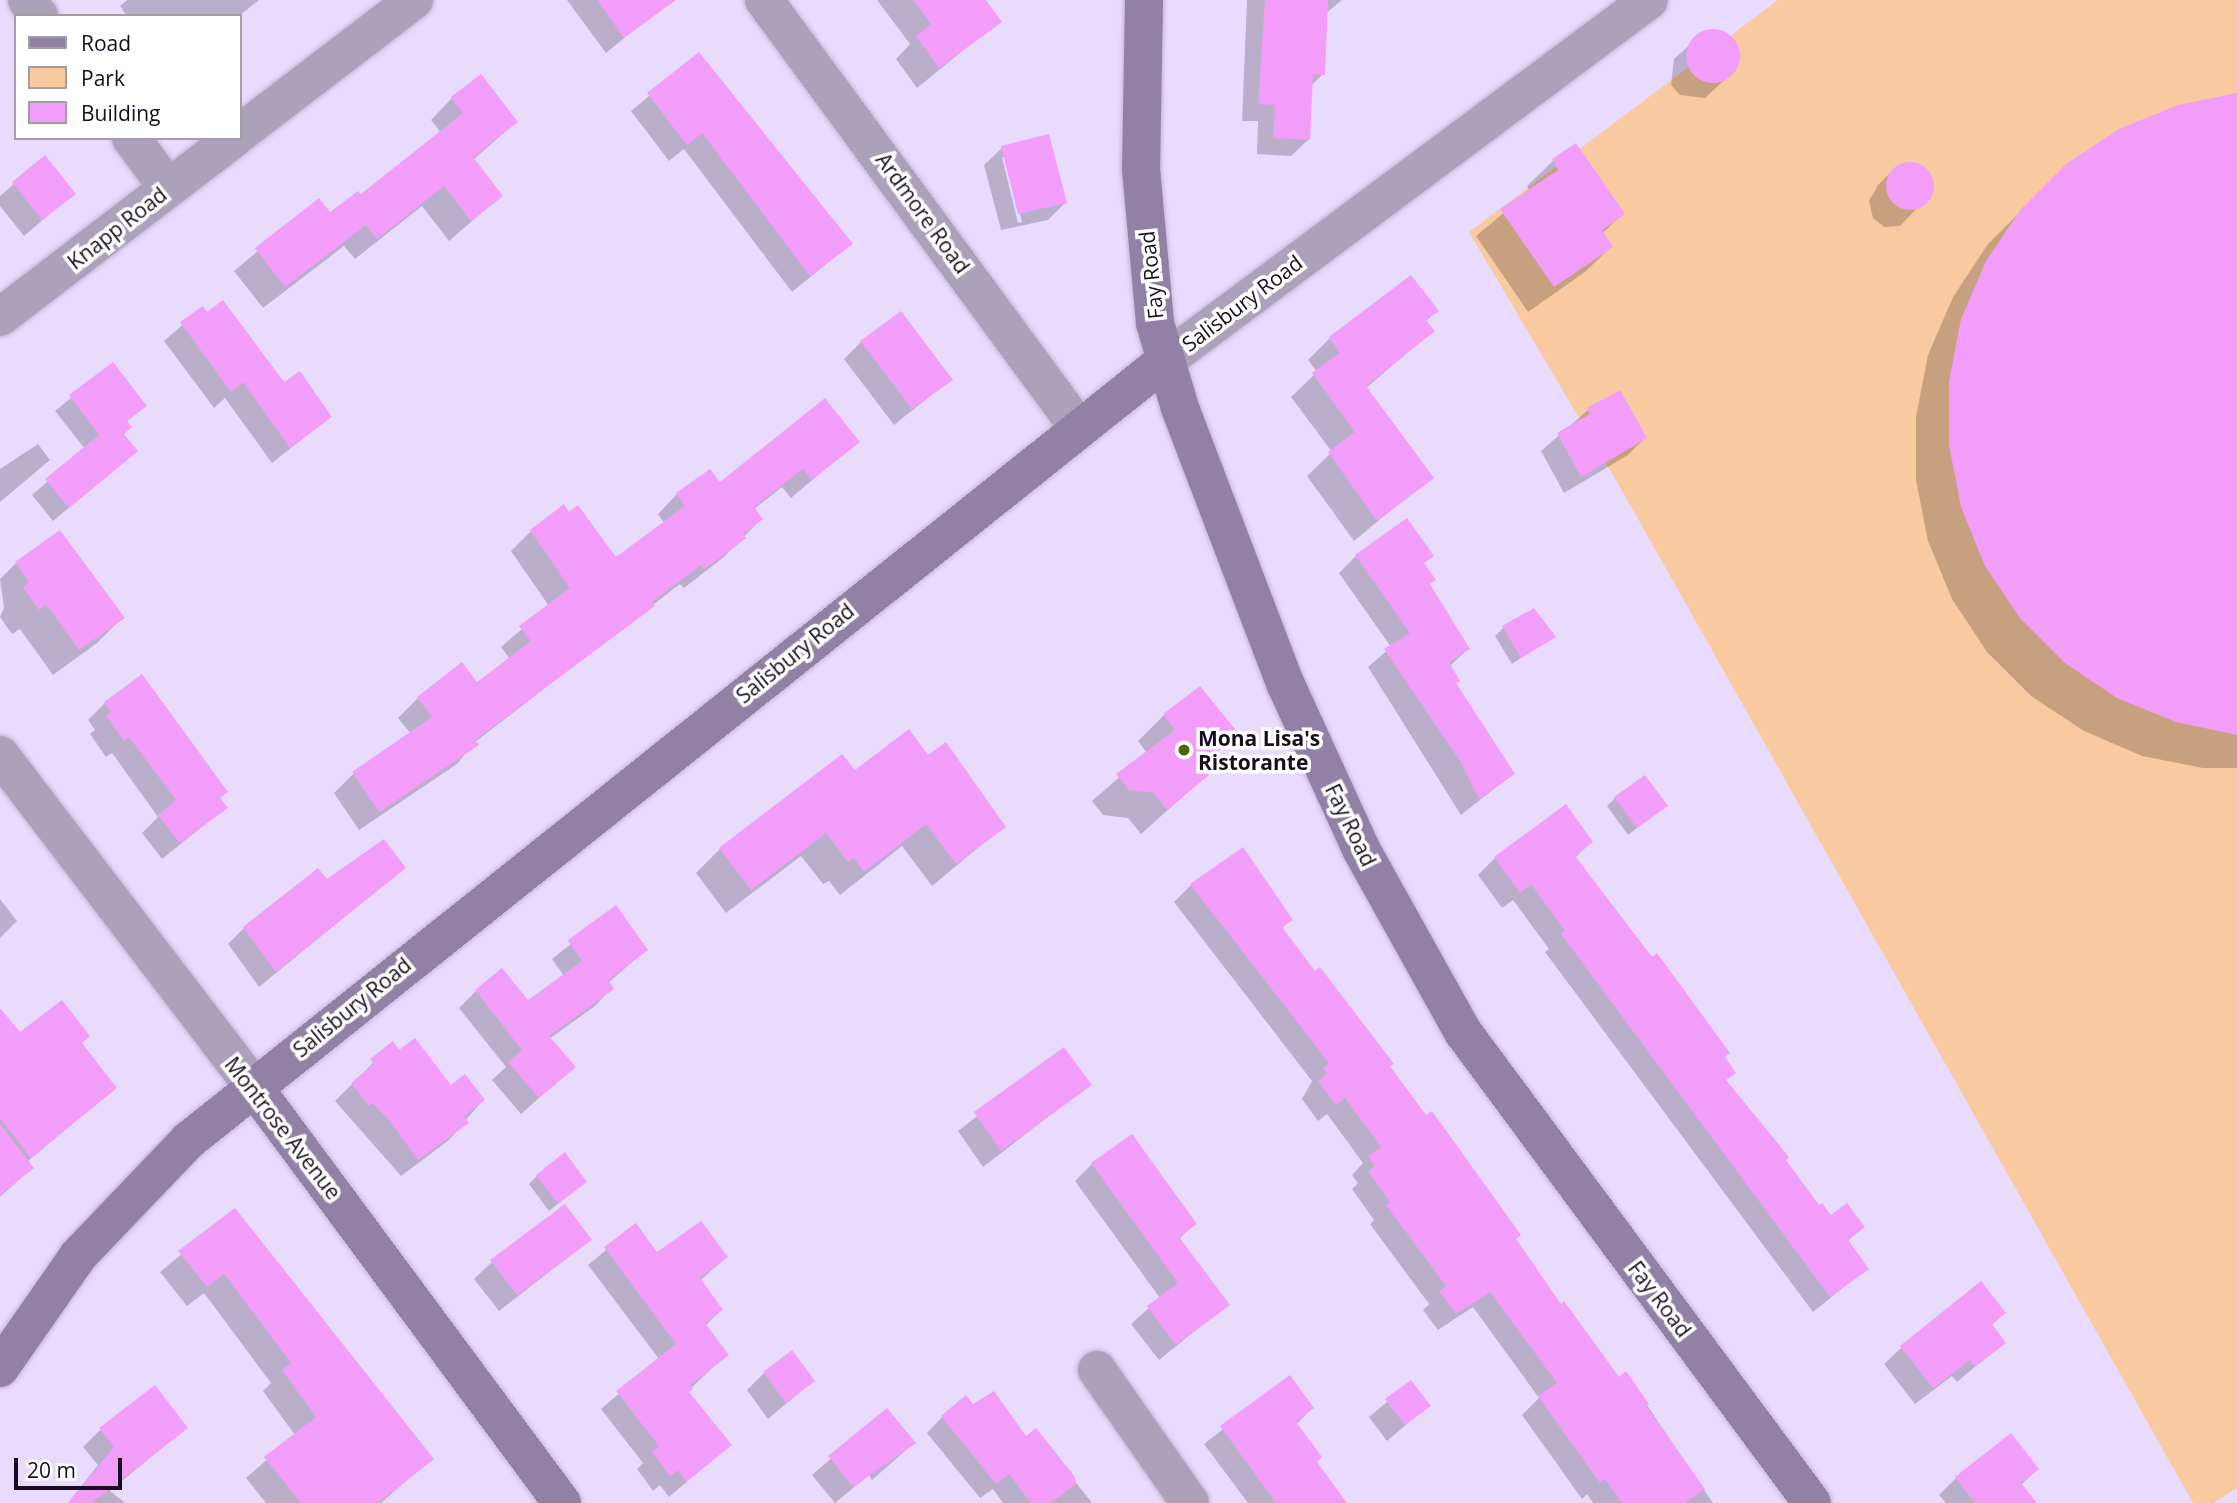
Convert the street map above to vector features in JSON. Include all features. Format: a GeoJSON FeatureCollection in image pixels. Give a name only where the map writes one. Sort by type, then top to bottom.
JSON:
{"type":"FeatureCollection","features":[{"type":"Feature","properties":{"kind":"street"},"geometry":{"type":"LineString","coordinates":[[242,132],[414,0]]}},
{"type":"Feature","properties":{"kind":"street","name":"Ardmore Road"},"geometry":{"type":"LineString","coordinates":[[764,0],[1078,428]]}},
{"type":"Feature","properties":{"kind":"street","name":"Fay Road"},"geometry":{"type":"LineString","coordinates":[[1144,0],[1141,169],[1155,323],[1166,360],[1286,685],[1361,849],[1463,1032],[1812,1503]]}},
{"type":"Feature","properties":{"kind":"street","name":"Salisbury Road"},"geometry":{"type":"LineString","coordinates":[[0,1368],[78,1256],[189,1140],[253,1086],[1078,428],[1649,0]]}},
{"type":"Feature","properties":{"kind":"street"},"geometry":{"type":"LineString","coordinates":[[132,140],[168,188]]}},
{"type":"Feature","properties":{"kind":"street","name":"Knapp Road"},"geometry":{"type":"LineString","coordinates":[[0,317],[231,140]]}},
{"type":"Feature","properties":{"kind":"street","name":"Montrose Avenue"},"geometry":{"type":"LineString","coordinates":[[0,755],[253,1086],[562,1503]]}},
{"type":"Feature","properties":{"kind":"street"},"geometry":{"type":"LineString","coordinates":[[1097,1370],[1190,1503]]}},
{"type":"Feature","properties":{"kind":"green space"},"geometry":{"type":"Polygon","coordinates":[[[1778,0],[2237,0],[2237,1488],[2213,1503],[2193,1503],[1620,487],[1469,232],[1778,0]]]}},
{"type":"Feature","properties":{"kind":"building"},"geometry":{"type":"Polygon","coordinates":[[[597,0],[676,0],[624,38],[597,0]]]}},
{"type":"Feature","properties":{"kind":"building"},"geometry":{"type":"Polygon","coordinates":[[[913,0],[986,0],[1002,22],[939,68],[916,36],[931,24],[913,0]]]}},
{"type":"Feature","properties":{"kind":"building"},"geometry":{"type":"Polygon","coordinates":[[[1265,0],[1328,0],[1325,75],[1313,74],[1310,140],[1273,138],[1275,105],[1258,104],[1265,0]]]}},
{"type":"Feature","properties":{"kind":"building"},"geometry":{"type":"Polygon","coordinates":[[[1713,29],[1732,37],[1740,56],[1732,75],[1713,83],[1694,75],[1686,56],[1694,37],[1713,29]]]}},
{"type":"Feature","properties":{"kind":"building"},"geometry":{"type":"Polygon","coordinates":[[[699,52],[853,244],[810,276],[702,133],[687,145],[647,93],[699,52]]]}},
{"type":"Feature","properties":{"kind":"building"},"geometry":{"type":"Polygon","coordinates":[[[481,74],[518,122],[473,157],[503,196],[471,221],[444,186],[377,239],[366,225],[285,287],[255,248],[319,198],[330,212],[358,191],[361,194],[463,113],[451,97],[481,74]]]}},
{"type":"Feature","properties":{"kind":"building"},"geometry":{"type":"Polygon","coordinates":[[[2237,93],[2237,735],[2176,722],[2117,698],[2065,663],[2020,618],[1985,566],[1961,507],[1949,445],[1949,382],[1961,319],[1986,261],[2021,209],[2066,164],[2119,129],[2178,105],[2237,93]]]}},
{"type":"Feature","properties":{"kind":"building"},"geometry":{"type":"Polygon","coordinates":[[[1049,134],[1067,203],[1018,214],[1001,146],[1049,134]]]}},
{"type":"Feature","properties":{"kind":"building"},"geometry":{"type":"Polygon","coordinates":[[[1576,143],[1625,214],[1602,230],[1613,247],[1554,287],[1500,209],[1558,170],[1552,159],[1576,143]]]}},
{"type":"Feature","properties":{"kind":"building"},"geometry":{"type":"Polygon","coordinates":[[[45,155],[76,194],[42,220],[12,182],[45,155]]]}},
{"type":"Feature","properties":{"kind":"building"},"geometry":{"type":"Polygon","coordinates":[[[1910,162],[1919,163],[1927,169],[1933,177],[1933,195],[1927,203],[1919,209],[1910,210],[1901,209],[1893,203],[1887,195],[1886,186],[1887,177],[1893,169],[1901,163],[1910,162]]]}},
{"type":"Feature","properties":{"kind":"building"},"geometry":{"type":"Polygon","coordinates":[[[1411,275],[1439,311],[1426,320],[1435,331],[1366,386],[1434,478],[1377,521],[1328,452],[1355,432],[1312,373],[1340,353],[1329,337],[1411,275]]]}},
{"type":"Feature","properties":{"kind":"building"},"geometry":{"type":"Polygon","coordinates":[[[223,300],[284,382],[300,371],[332,417],[290,448],[243,382],[231,392],[180,322],[203,306],[207,312],[223,300]]]}},
{"type":"Feature","properties":{"kind":"building"},"geometry":{"type":"Polygon","coordinates":[[[901,311],[953,380],[912,409],[860,341],[901,311]]]}},
{"type":"Feature","properties":{"kind":"building"},"geometry":{"type":"Polygon","coordinates":[[[113,362],[147,406],[127,421],[132,427],[124,434],[138,451],[69,508],[45,479],[99,435],[69,395],[113,362]]]}},
{"type":"Feature","properties":{"kind":"building"},"geometry":{"type":"Polygon","coordinates":[[[1620,390],[1647,438],[1581,477],[1557,433],[1590,414],[1587,408],[1620,390]]]}},
{"type":"Feature","properties":{"kind":"building"},"geometry":{"type":"Polygon","coordinates":[[[825,398],[860,442],[812,480],[803,469],[754,507],[763,519],[743,534],[746,538],[735,547],[704,569],[701,565],[652,602],[655,606],[475,740],[479,745],[379,812],[352,772],[432,717],[417,697],[462,662],[477,682],[531,641],[519,626],[570,588],[530,530],[564,504],[569,512],[578,505],[616,557],[685,506],[676,493],[710,469],[720,482],[825,398]]]}},
{"type":"Feature","properties":{"kind":"building"},"geometry":{"type":"Polygon","coordinates":[[[1407,518],[1434,556],[1424,563],[1436,580],[1430,584],[1470,649],[1449,662],[1460,681],[1456,683],[1515,774],[1479,799],[1460,761],[1384,649],[1410,633],[1355,555],[1407,518]]]}},
{"type":"Feature","properties":{"kind":"building"},"geometry":{"type":"Polygon","coordinates":[[[60,530],[125,618],[79,650],[46,604],[39,610],[23,587],[29,582],[15,562],[60,530]]]}},
{"type":"Feature","properties":{"kind":"building"},"geometry":{"type":"Polygon","coordinates":[[[1534,608],[1556,637],[1521,658],[1502,626],[1534,608]]]}},
{"type":"Feature","properties":{"kind":"building"},"geometry":{"type":"Polygon","coordinates":[[[142,674],[228,792],[220,798],[228,808],[180,843],[158,815],[176,800],[129,737],[124,741],[106,716],[111,712],[104,702],[142,674]]]}},
{"type":"Feature","properties":{"kind":"building","name":"Mona Lisa's Ristorante"},"geometry":{"type":"Polygon","coordinates":[[[1200,686],[1239,734],[1201,765],[1209,775],[1167,810],[1154,793],[1129,790],[1116,774],[1175,730],[1163,714],[1200,686]]]}},
{"type":"Feature","properties":{"kind":"building"},"geometry":{"type":"Polygon","coordinates":[[[909,729],[928,755],[946,742],[1006,827],[956,864],[926,824],[864,872],[854,858],[848,862],[826,833],[751,890],[719,848],[842,754],[855,770],[909,729]]]}},
{"type":"Feature","properties":{"kind":"building"},"geometry":{"type":"Polygon","coordinates":[[[1645,775],[1668,806],[1637,828],[1614,797],[1645,775]]]}},
{"type":"Feature","properties":{"kind":"building"},"geometry":{"type":"Polygon","coordinates":[[[1566,804],[1593,842],[1575,856],[1652,957],[1657,953],[1730,1053],[1725,1057],[1736,1073],[1726,1080],[1789,1157],[1786,1160],[1819,1205],[1822,1203],[1831,1215],[1847,1203],[1865,1227],[1848,1240],[1869,1269],[1830,1297],[1561,934],[1565,931],[1531,884],[1520,893],[1494,857],[1566,804]]]}},
{"type":"Feature","properties":{"kind":"building"},"geometry":{"type":"Polygon","coordinates":[[[384,839],[406,868],[276,972],[243,927],[318,868],[327,879],[384,839]]]}},
{"type":"Feature","properties":{"kind":"building"},"geometry":{"type":"Polygon","coordinates":[[[1243,847],[1293,920],[1282,927],[1315,971],[1320,967],[1394,1064],[1390,1066],[1426,1115],[1432,1111],[1521,1235],[1516,1239],[1561,1304],[1564,1301],[1619,1377],[1626,1371],[1649,1404],[1646,1406],[1705,1489],[1685,1503],[1622,1503],[1605,1479],[1600,1483],[1538,1396],[1557,1383],[1490,1292],[1456,1314],[1439,1291],[1446,1286],[1386,1205],[1390,1202],[1368,1171],[1375,1166],[1368,1156],[1381,1147],[1345,1098],[1336,1105],[1318,1081],[1327,1074],[1323,1068],[1329,1063],[1190,884],[1243,847]]]}},
{"type":"Feature","properties":{"kind":"building"},"geometry":{"type":"Polygon","coordinates":[[[616,905],[648,950],[608,980],[614,989],[549,1036],[576,1067],[539,1098],[508,1062],[522,1050],[475,990],[502,968],[528,1000],[582,961],[568,940],[616,905]]]}},
{"type":"Feature","properties":{"kind":"building"},"geometry":{"type":"Polygon","coordinates":[[[62,1000],[90,1036],[82,1043],[117,1088],[31,1158],[0,1118],[0,1008],[20,1032],[62,1000]]]}},
{"type":"Feature","properties":{"kind":"building"},"geometry":{"type":"Polygon","coordinates":[[[415,1038],[451,1085],[465,1074],[485,1100],[464,1116],[469,1123],[418,1160],[388,1119],[372,1103],[369,1106],[351,1083],[374,1064],[370,1059],[393,1041],[399,1050],[415,1038]]]}},
{"type":"Feature","properties":{"kind":"building"},"geometry":{"type":"Polygon","coordinates":[[[1064,1047],[1092,1085],[1001,1151],[974,1112],[1064,1047]]]}},
{"type":"Feature","properties":{"kind":"building"},"geometry":{"type":"Polygon","coordinates":[[[0,1124],[34,1168],[0,1195],[0,1124]]]}},
{"type":"Feature","properties":{"kind":"building"},"geometry":{"type":"Polygon","coordinates":[[[1132,1134],[1197,1224],[1179,1237],[1230,1305],[1176,1345],[1147,1306],[1178,1283],[1091,1163],[1132,1134]]]}},
{"type":"Feature","properties":{"kind":"building"},"geometry":{"type":"Polygon","coordinates":[[[565,1152],[587,1182],[558,1204],[536,1175],[565,1152]]]}},
{"type":"Feature","properties":{"kind":"building"},"geometry":{"type":"Polygon","coordinates":[[[565,1204],[592,1240],[517,1295],[490,1260],[565,1204]]]}},
{"type":"Feature","properties":{"kind":"building"},"geometry":{"type":"Polygon","coordinates":[[[235,1208],[434,1459],[378,1503],[301,1503],[264,1457],[316,1417],[282,1370],[291,1363],[224,1274],[207,1287],[178,1251],[235,1208]]]}},
{"type":"Feature","properties":{"kind":"building"},"geometry":{"type":"Polygon","coordinates":[[[701,1221],[728,1257],[700,1278],[723,1310],[705,1323],[729,1355],[690,1385],[693,1389],[689,1392],[732,1445],[686,1482],[678,1470],[670,1476],[652,1452],[659,1446],[616,1391],[676,1344],[604,1247],[636,1223],[657,1252],[701,1221]]]}},
{"type":"Feature","properties":{"kind":"building"},"geometry":{"type":"Polygon","coordinates":[[[1981,1281],[2006,1313],[1992,1324],[2006,1343],[1975,1367],[1970,1360],[1933,1388],[1900,1346],[1981,1281]]]}},
{"type":"Feature","properties":{"kind":"building"},"geometry":{"type":"Polygon","coordinates":[[[792,1350],[815,1381],[786,1403],[763,1372],[792,1350]]]}},
{"type":"Feature","properties":{"kind":"building"},"geometry":{"type":"Polygon","coordinates":[[[1290,1375],[1314,1408],[1296,1422],[1322,1457],[1317,1462],[1347,1503],[1276,1503],[1220,1426],[1290,1375]]]}},
{"type":"Feature","properties":{"kind":"building"},"geometry":{"type":"Polygon","coordinates":[[[1411,1380],[1431,1406],[1405,1425],[1385,1399],[1411,1380]]]}},
{"type":"Feature","properties":{"kind":"building"},"geometry":{"type":"Polygon","coordinates":[[[155,1385],[188,1428],[92,1503],[68,1503],[114,1447],[99,1428],[155,1385]]]}},
{"type":"Feature","properties":{"kind":"building"},"geometry":{"type":"Polygon","coordinates":[[[994,1391],[1026,1436],[1036,1428],[1075,1477],[1076,1484],[1051,1503],[1031,1503],[1009,1474],[996,1484],[941,1416],[966,1395],[973,1404],[994,1391]]]}},
{"type":"Feature","properties":{"kind":"building"},"geometry":{"type":"Polygon","coordinates":[[[887,1408],[916,1443],[853,1487],[828,1456],[887,1408]]]}},
{"type":"Feature","properties":{"kind":"building"},"geometry":{"type":"Polygon","coordinates":[[[2011,1433],[2039,1469],[2021,1483],[2037,1503],[1975,1503],[1955,1477],[2011,1433]]]}},
{"type":"Feature","properties":{"kind":"place","name":"Mona Lisa's Ristorante"},"geometry":{"type":"Point","coordinates":[1184,750]}}]}
